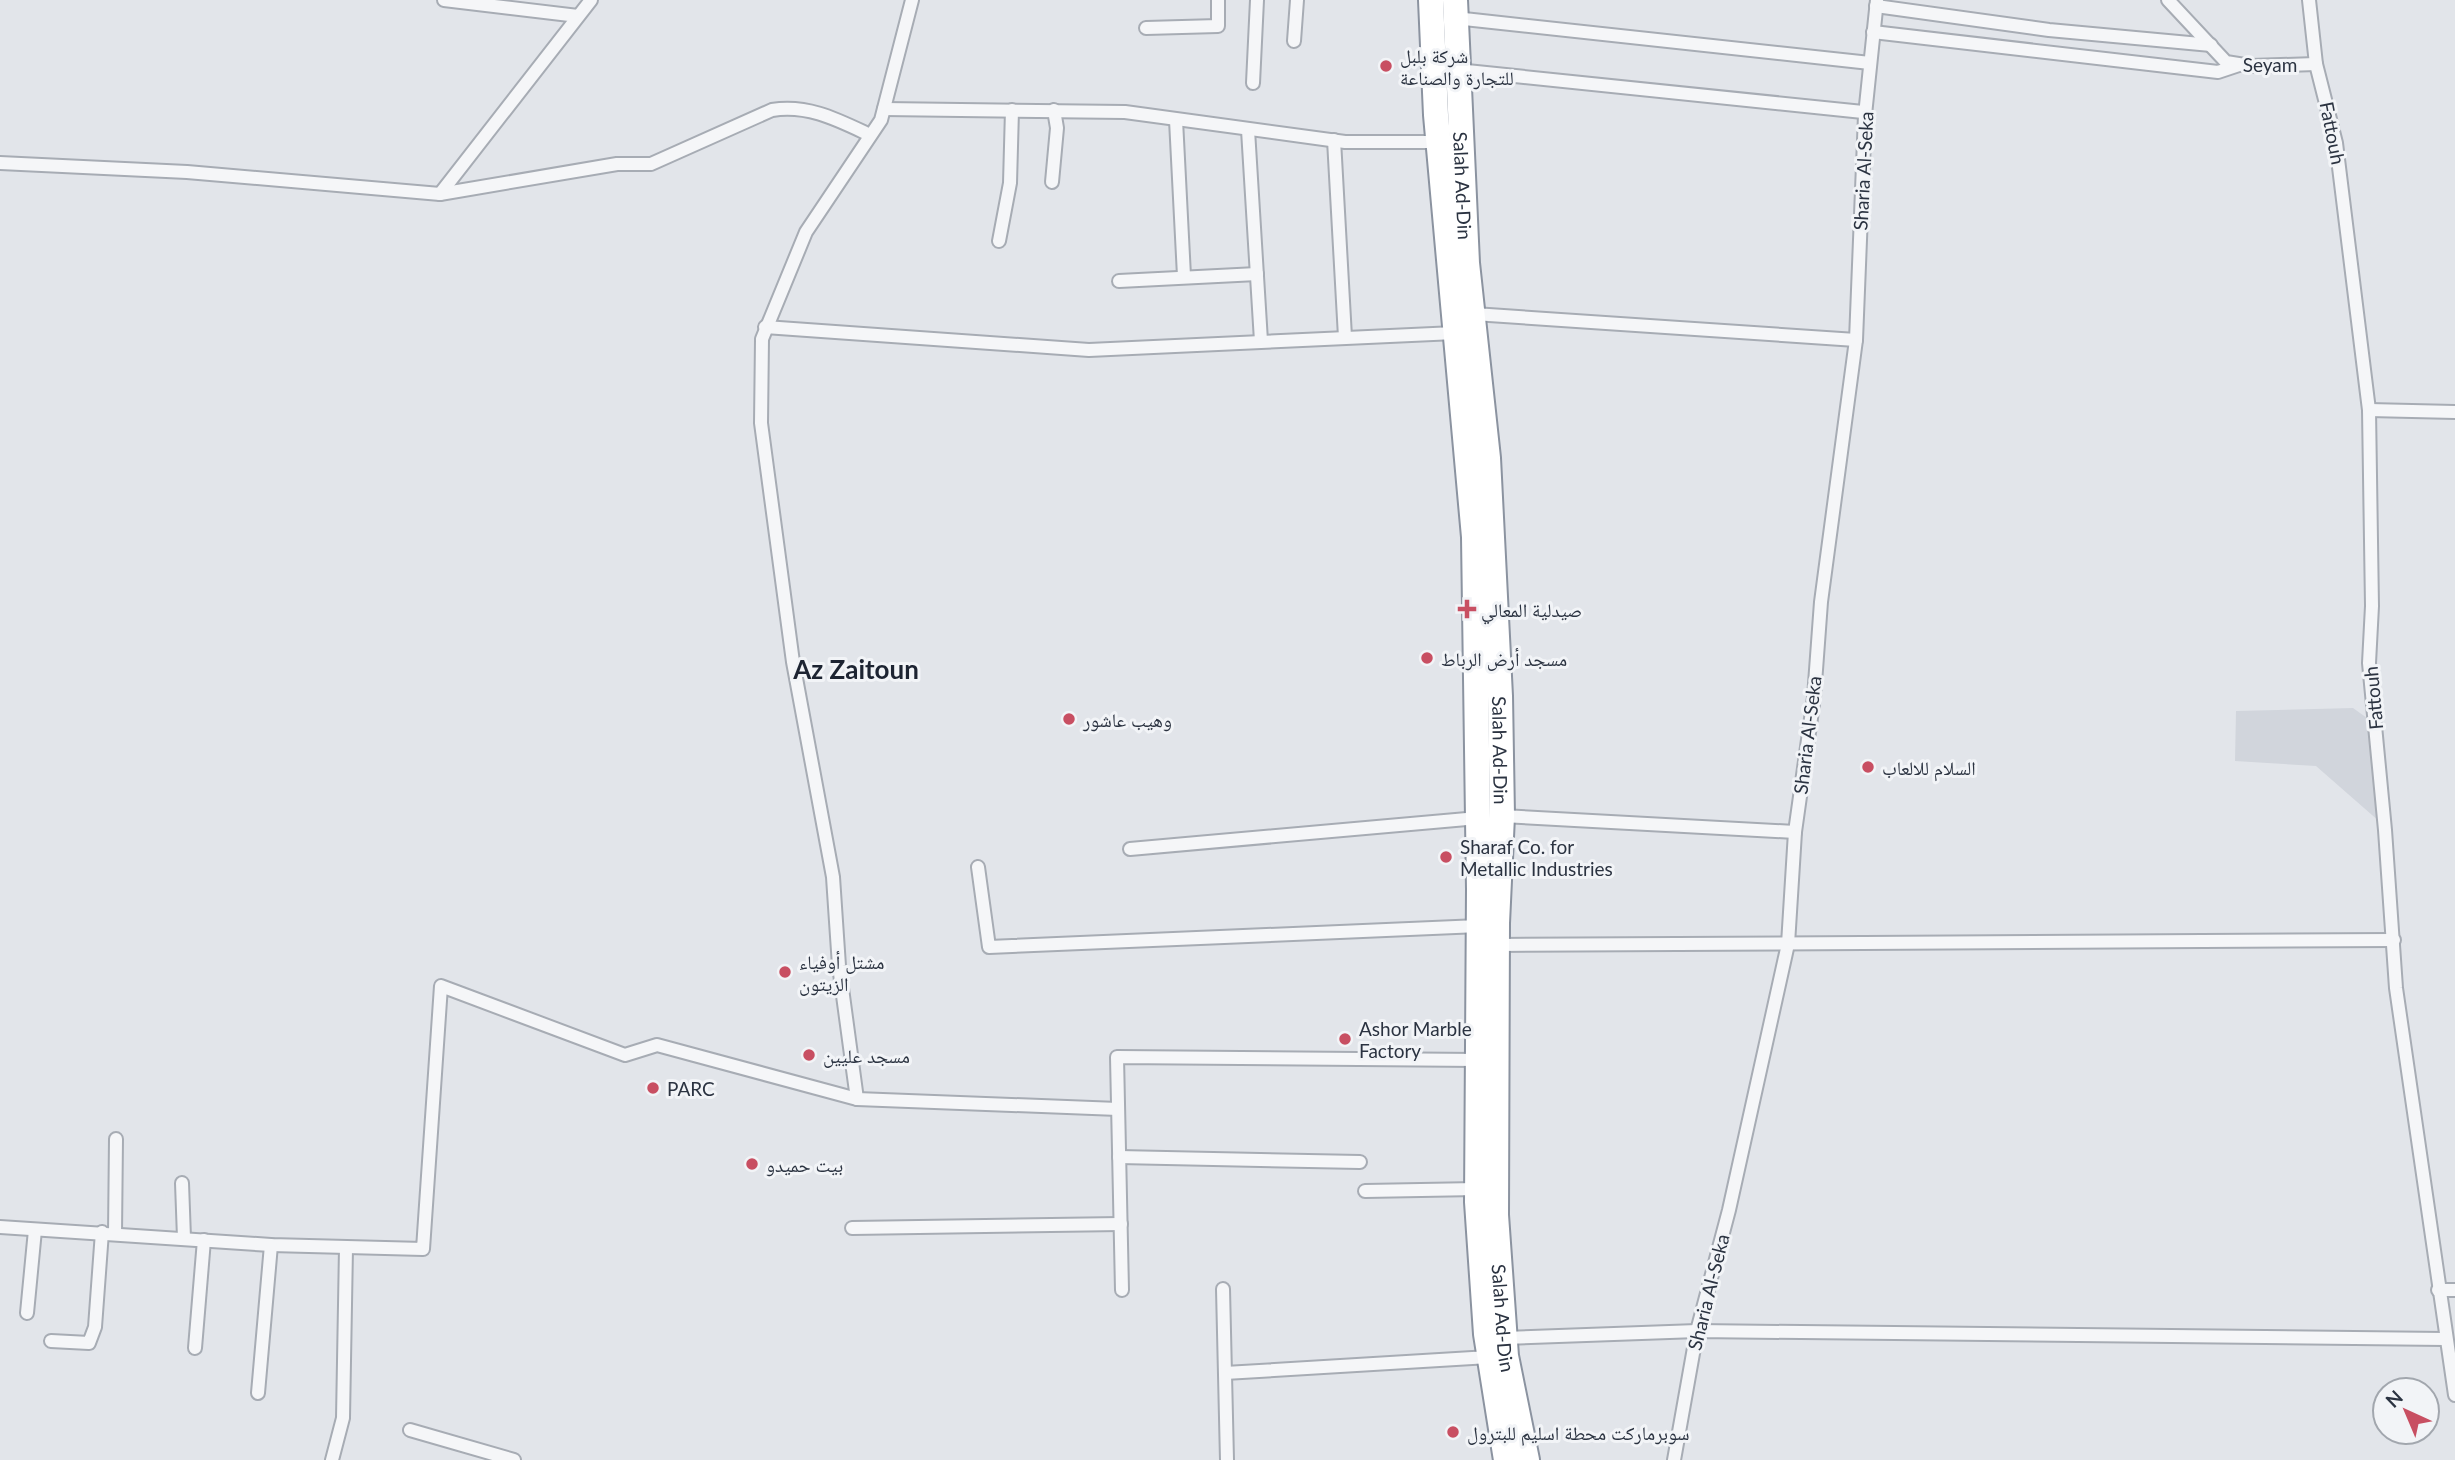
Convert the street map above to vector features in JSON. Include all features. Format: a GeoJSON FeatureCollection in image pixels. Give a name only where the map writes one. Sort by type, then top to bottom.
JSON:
{"type":"FeatureCollection","features":[{"type":"Feature","properties":{"kind":"highway","name":"Salah Ad-Din"},"geometry":{"type":"LineString","coordinates":[[1432,0],[1438,142],[1474,537],[1498,945],[1497,1348],[1527,1460]]}},
{"type":"Feature","properties":{"kind":"highway","name":"Salah Ad-Din"},"geometry":{"type":"LineString","coordinates":[[1455,9],[1467,263],[1493,525],[1490,817],[1479,926],[1477,1189],[1497,1348],[1506,1460]]}},
{"type":"Feature","properties":{"kind":"street"},"geometry":{"type":"LineString","coordinates":[[444,0],[578,16]]}},
{"type":"Feature","properties":{"kind":"street"},"geometry":{"type":"LineString","coordinates":[[440,194],[591,0]]}},
{"type":"Feature","properties":{"kind":"street"},"geometry":{"type":"LineString","coordinates":[[856,1100],[839,966],[833,877],[793,662],[761,423],[762,339],[806,232],[881,120],[912,0]]}},
{"type":"Feature","properties":{"kind":"street"},"geometry":{"type":"LineString","coordinates":[[1146,28],[1218,26],[1218,0]]}},
{"type":"Feature","properties":{"kind":"street"},"geometry":{"type":"LineString","coordinates":[[1253,83],[1257,0]]}},
{"type":"Feature","properties":{"kind":"street"},"geometry":{"type":"LineString","coordinates":[[1294,41],[1297,0]]}},
{"type":"Feature","properties":{"kind":"street","name":"Seyam"},"geometry":{"type":"LineString","coordinates":[[2168,0],[2226,62],[2239,65],[2316,64]]}},
{"type":"Feature","properties":{"kind":"street","name":"Fattouh"},"geometry":{"type":"LineString","coordinates":[[2309,0],[2316,64],[2336,143],[2369,410],[2372,606],[2369,663],[2396,988],[2455,1395]]}},
{"type":"Feature","properties":{"kind":"street"},"geometry":{"type":"LineString","coordinates":[[1876,3],[2049,30],[2211,45]]}},
{"type":"Feature","properties":{"kind":"street","name":"Sharia Al-Seka"},"geometry":{"type":"LineString","coordinates":[[1674,1460],[1697,1331],[1728,1210],[1788,944],[1795,832],[1814,697],[1821,602],[1856,340],[1865,115],[1876,3]]}},
{"type":"Feature","properties":{"kind":"street"},"geometry":{"type":"LineString","coordinates":[[1455,9],[1870,63]]}},
{"type":"Feature","properties":{"kind":"street"},"geometry":{"type":"LineString","coordinates":[[1873,32],[2218,72],[2239,65]]}},
{"type":"Feature","properties":{"kind":"street"},"geometry":{"type":"LineString","coordinates":[[1457,70],[1863,111],[1865,115]]}},
{"type":"Feature","properties":{"kind":"street"},"geometry":{"type":"LineString","coordinates":[[0,163],[200,173],[440,194],[617,164],[651,163],[772,110],[787,107],[800,108],[838,120],[870,135]]}},
{"type":"Feature","properties":{"kind":"street"},"geometry":{"type":"LineString","coordinates":[[884,109],[1125,112],[1334,140],[1438,142]]}},
{"type":"Feature","properties":{"kind":"street"},"geometry":{"type":"LineString","coordinates":[[999,242],[1010,183],[1012,110]]}},
{"type":"Feature","properties":{"kind":"street"},"geometry":{"type":"LineString","coordinates":[[1052,182],[1057,128],[1054,110]]}},
{"type":"Feature","properties":{"kind":"street"},"geometry":{"type":"LineString","coordinates":[[1176,120],[1184,276]]}},
{"type":"Feature","properties":{"kind":"street"},"geometry":{"type":"LineString","coordinates":[[1248,130],[1262,341]]}},
{"type":"Feature","properties":{"kind":"street"},"geometry":{"type":"LineString","coordinates":[[1334,140],[1345,337]]}},
{"type":"Feature","properties":{"kind":"street"},"geometry":{"type":"LineString","coordinates":[[1119,281],[1257,274]]}},
{"type":"Feature","properties":{"kind":"street"},"geometry":{"type":"LineString","coordinates":[[1474,314],[1856,340]]}},
{"type":"Feature","properties":{"kind":"street"},"geometry":{"type":"LineString","coordinates":[[765,327],[1088,350],[1455,333]]}},
{"type":"Feature","properties":{"kind":"street"},"geometry":{"type":"LineString","coordinates":[[2369,410],[2455,412]]}},
{"type":"Feature","properties":{"kind":"street"},"geometry":{"type":"LineString","coordinates":[[1130,849],[1490,817],[1795,832]]}},
{"type":"Feature","properties":{"kind":"street"},"geometry":{"type":"LineString","coordinates":[[978,867],[989,947],[1479,926]]}},
{"type":"Feature","properties":{"kind":"street"},"geometry":{"type":"LineString","coordinates":[[1498,945],[2394,940]]}},
{"type":"Feature","properties":{"kind":"street"},"geometry":{"type":"LineString","coordinates":[[0,1227],[109,1232],[271,1245],[423,1249],[441,986],[625,1055],[657,1045],[856,1100],[1118,1109]]}},
{"type":"Feature","properties":{"kind":"street"},"geometry":{"type":"LineString","coordinates":[[1122,1290],[1117,1057],[1478,1060]]}},
{"type":"Feature","properties":{"kind":"street"},"geometry":{"type":"LineString","coordinates":[[51,1341],[89,1343],[95,1326],[109,1232],[116,1139]]}},
{"type":"Feature","properties":{"kind":"street"},"geometry":{"type":"LineString","coordinates":[[1119,1157],[1360,1161]]}},
{"type":"Feature","properties":{"kind":"street"},"geometry":{"type":"LineString","coordinates":[[182,1183],[184,1238]]}},
{"type":"Feature","properties":{"kind":"street"},"geometry":{"type":"LineString","coordinates":[[1365,1191],[1477,1189]]}},
{"type":"Feature","properties":{"kind":"street"},"geometry":{"type":"LineString","coordinates":[[852,1228],[1121,1224]]}},
{"type":"Feature","properties":{"kind":"street"},"geometry":{"type":"LineString","coordinates":[[27,1313],[35,1230]]}},
{"type":"Feature","properties":{"kind":"street"},"geometry":{"type":"LineString","coordinates":[[195,1348],[204,1240]]}},
{"type":"Feature","properties":{"kind":"street"},"geometry":{"type":"LineString","coordinates":[[258,1393],[271,1245]]}},
{"type":"Feature","properties":{"kind":"street"},"geometry":{"type":"LineString","coordinates":[[332,1460],[343,1418],[346,1248]]}},
{"type":"Feature","properties":{"kind":"street"},"geometry":{"type":"LineString","coordinates":[[1223,1289],[1227,1460]]}},
{"type":"Feature","properties":{"kind":"street"},"geometry":{"type":"LineString","coordinates":[[2438,1290],[2455,1290]]}},
{"type":"Feature","properties":{"kind":"street"},"geometry":{"type":"LineString","coordinates":[[1225,1373],[1697,1331],[2445,1339]]}},
{"type":"Feature","properties":{"kind":"street"},"geometry":{"type":"LineString","coordinates":[[410,1430],[514,1460]]}},
{"type":"Feature","properties":{"kind":"shaded area"},"geometry":{"type":"Polygon","coordinates":[[[2353,708],[2367,718],[2380,822],[2316,766],[2235,761],[2236,711],[2353,708]]]}},
{"type":"Feature","properties":{"kind":"place","name":"شركة بلبل للتجارة والصناعة"},"geometry":{"type":"Point","coordinates":[1386,66]}},
{"type":"Feature","properties":{"kind":"place","name":"صيدلية المعالي"},"geometry":{"type":"Point","coordinates":[1467,609]}},
{"type":"Feature","properties":{"kind":"place","name":"مسجد أرض الرباط"},"geometry":{"type":"Point","coordinates":[1427,658]}},
{"type":"Feature","properties":{"kind":"place","name":"وهيب عاشور"},"geometry":{"type":"Point","coordinates":[1069,719]}},
{"type":"Feature","properties":{"kind":"place","name":"السلام للالعاب"},"geometry":{"type":"Point","coordinates":[1868,767]}},
{"type":"Feature","properties":{"kind":"place","name":"Sharaf Co. for Metallic Industries"},"geometry":{"type":"Point","coordinates":[1446,857]}},
{"type":"Feature","properties":{"kind":"place","name":"مشتل أوفياء الزيتون"},"geometry":{"type":"Point","coordinates":[785,972]}},
{"type":"Feature","properties":{"kind":"place","name":"Ashor Marble Factory"},"geometry":{"type":"Point","coordinates":[1345,1039]}},
{"type":"Feature","properties":{"kind":"place","name":"مسجد عليين"},"geometry":{"type":"Point","coordinates":[809,1055]}},
{"type":"Feature","properties":{"kind":"place","name":"PARC"},"geometry":{"type":"Point","coordinates":[653,1088]}},
{"type":"Feature","properties":{"kind":"place","name":"بيت حميدو"},"geometry":{"type":"Point","coordinates":[752,1164]}},
{"type":"Feature","properties":{"kind":"place","name":"سوبرماركت محطة اسليم للبترول"},"geometry":{"type":"Point","coordinates":[1453,1432]}},
{"type":"Feature","properties":{"kind":"district","name":"Az Zaitoun"},"geometry":{"type":"Point","coordinates":[856,669]}}]}
